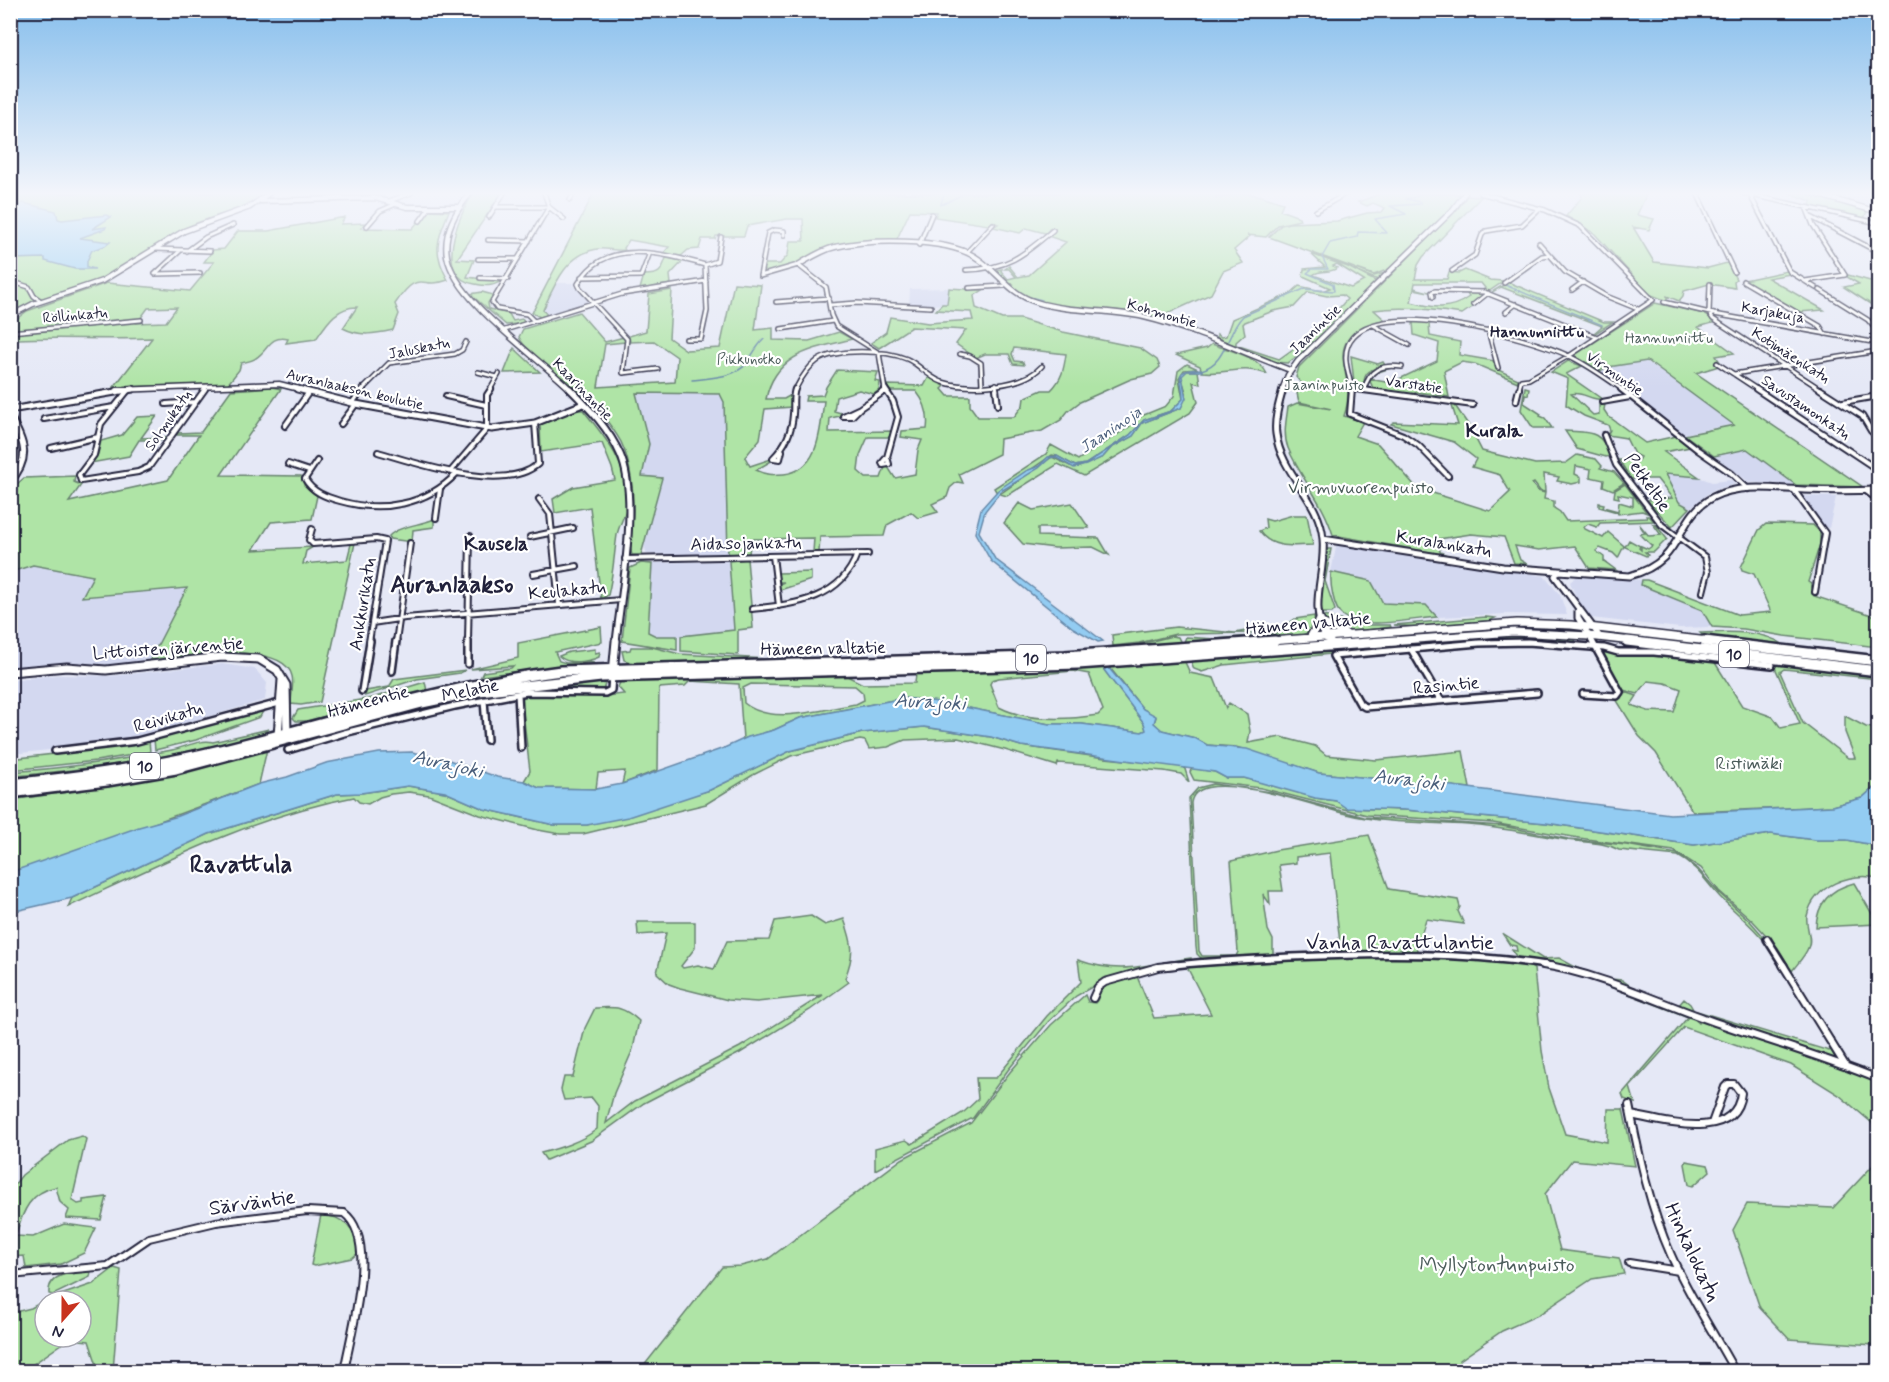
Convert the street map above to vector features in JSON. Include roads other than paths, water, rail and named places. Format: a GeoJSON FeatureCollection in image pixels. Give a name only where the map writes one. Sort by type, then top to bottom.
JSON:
{"type":"FeatureCollection","features":[{"type":"Feature","properties":{"kind":"highway"},"geometry":{"type":"LineString","coordinates":[[1310,638],[1322,622],[1351,635]]}},
{"type":"Feature","properties":{"kind":"highway","name":"Hämeen valtatie"},"geometry":{"type":"LineString","coordinates":[[738,669],[1054,657],[1310,638],[1328,640],[1351,635],[1513,623],[1583,627],[1600,637],[1878,671]]}},
{"type":"Feature","properties":{"kind":"highway","name":"Hämeen valtatie"},"geometry":{"type":"LineString","coordinates":[[738,669],[1078,664],[1328,640],[1542,632],[1591,632],[1878,662]]}},
{"type":"Feature","properties":{"kind":"highway","name":"Hämeentie"},"geometry":{"type":"LineString","coordinates":[[282,742],[288,732],[393,702],[496,679],[561,671],[738,669]]}},
{"type":"Feature","properties":{"kind":"highway","name":"Hämeentie"},"geometry":{"type":"LineString","coordinates":[[10,793],[135,776],[194,765],[413,705],[470,693],[613,672]]}},
{"type":"Feature","properties":{"kind":"highway","name":"Hämeentie"},"geometry":{"type":"LineString","coordinates":[[10,784],[132,769],[213,752],[282,742]]}},
{"type":"Feature","properties":{"kind":"street"},"geometry":{"type":"LineString","coordinates":[[10,316],[41,301],[102,281],[142,257]]}},
{"type":"Feature","properties":{"kind":"street"},"geometry":{"type":"LineString","coordinates":[[173,257],[155,274],[200,273]]}},
{"type":"Feature","properties":{"kind":"street","name":"Kaarinantie"},"geometry":{"type":"LineString","coordinates":[[449,257],[455,277],[466,292],[583,404],[612,438],[625,467],[630,505],[613,672]]}},
{"type":"Feature","properties":{"kind":"street"},"geometry":{"type":"LineString","coordinates":[[608,257],[596,262],[581,277],[578,284],[627,339],[623,373],[658,369]]}},
{"type":"Feature","properties":{"kind":"street"},"geometry":{"type":"LineString","coordinates":[[581,277],[641,276],[648,257]]}},
{"type":"Feature","properties":{"kind":"street"},"geometry":{"type":"LineString","coordinates":[[663,257],[705,265],[717,261],[718,257]]}},
{"type":"Feature","properties":{"kind":"street","name":"Kohmontie"},"geometry":{"type":"LineString","coordinates":[[763,257],[760,276],[798,265],[811,257]]}},
{"type":"Feature","properties":{"kind":"street","name":"Kohmontie"},"geometry":{"type":"LineString","coordinates":[[974,257],[990,270],[1004,286],[1020,296],[1043,304],[1133,315],[1165,323],[1290,370]]}},
{"type":"Feature","properties":{"kind":"street"},"geometry":{"type":"LineString","coordinates":[[966,270],[990,270],[1014,263],[1021,257]]}},
{"type":"Feature","properties":{"kind":"street","name":"Jaanintie"},"geometry":{"type":"LineString","coordinates":[[1328,640],[1316,600],[1323,539],[1319,519],[1289,466],[1277,439],[1276,424],[1281,395],[1290,370],[1405,257]]}},
{"type":"Feature","properties":{"kind":"street"},"geometry":{"type":"LineString","coordinates":[[1452,271],[1472,257]]}},
{"type":"Feature","properties":{"kind":"street"},"geometry":{"type":"LineString","coordinates":[[1503,283],[1540,257]]}},
{"type":"Feature","properties":{"kind":"street"},"geometry":{"type":"LineString","coordinates":[[1551,257],[1563,270],[1606,296],[1638,309]]}},
{"type":"Feature","properties":{"kind":"street"},"geometry":{"type":"LineString","coordinates":[[1516,401],[1521,380],[1529,379],[1568,356],[1652,302],[1652,299],[1612,257]]}},
{"type":"Feature","properties":{"kind":"street"},"geometry":{"type":"LineString","coordinates":[[1727,257],[1734,272]]}},
{"type":"Feature","properties":{"kind":"street"},"geometry":{"type":"LineString","coordinates":[[1783,257],[1790,272],[1868,320],[1878,332]]}},
{"type":"Feature","properties":{"kind":"street"},"geometry":{"type":"LineString","coordinates":[[1805,281],[1845,275],[1834,257]]}},
{"type":"Feature","properties":{"kind":"street"},"geometry":{"type":"LineString","coordinates":[[478,259],[519,259],[492,302],[494,307],[527,315],[534,321]]}},
{"type":"Feature","properties":{"kind":"street"},"geometry":{"type":"LineString","coordinates":[[686,339],[701,339],[707,311],[705,265]]}},
{"type":"Feature","properties":{"kind":"street"},"geometry":{"type":"LineString","coordinates":[[798,265],[824,286],[829,298],[833,321],[843,332],[879,353]]}},
{"type":"Feature","properties":{"kind":"street"},"geometry":{"type":"LineString","coordinates":[[480,278],[508,279]]}},
{"type":"Feature","properties":{"kind":"street"},"geometry":{"type":"LineString","coordinates":[[10,281],[29,287],[34,291],[34,296],[41,301]]}},
{"type":"Feature","properties":{"kind":"street"},"geometry":{"type":"LineString","coordinates":[[506,330],[639,290],[706,281]]}},
{"type":"Feature","properties":{"kind":"street"},"geometry":{"type":"LineString","coordinates":[[1743,281],[1820,326],[1825,334]]}},
{"type":"Feature","properties":{"kind":"street"},"geometry":{"type":"LineString","coordinates":[[1572,290],[1583,282]]}},
{"type":"Feature","properties":{"kind":"street"},"geometry":{"type":"LineString","coordinates":[[1709,313],[1710,284]]}},
{"type":"Feature","properties":{"kind":"street"},"geometry":{"type":"LineString","coordinates":[[969,288],[1004,286]]}},
{"type":"Feature","properties":{"kind":"street"},"geometry":{"type":"LineString","coordinates":[[1433,297],[1432,292],[1435,291],[1488,293],[1597,337]]}},
{"type":"Feature","properties":{"kind":"street"},"geometry":{"type":"LineString","coordinates":[[1473,305],[1488,293]]}},
{"type":"Feature","properties":{"kind":"street"},"geometry":{"type":"LineString","coordinates":[[1646,293],[1646,304]]}},
{"type":"Feature","properties":{"kind":"street"},"geometry":{"type":"LineString","coordinates":[[776,302],[829,298]]}},
{"type":"Feature","properties":{"kind":"street","name":"Karjakuja"},"geometry":{"type":"LineString","coordinates":[[1664,302],[1709,313],[1878,343]]}},
{"type":"Feature","properties":{"kind":"street"},"geometry":{"type":"LineString","coordinates":[[830,304],[931,307]]}},
{"type":"Feature","properties":{"kind":"street"},"geometry":{"type":"LineString","coordinates":[[1506,312],[1516,304]]}},
{"type":"Feature","properties":{"kind":"street","name":"Kotimäenkatu"},"geometry":{"type":"LineString","coordinates":[[1709,313],[1713,319],[1864,417],[1871,431],[1878,437]]}},
{"type":"Feature","properties":{"kind":"street","name":"Röllinkatu"},"geometry":{"type":"LineString","coordinates":[[10,332],[141,320]]}},
{"type":"Feature","properties":{"kind":"street","name":"Virmuntie"},"geometry":{"type":"LineString","coordinates":[[1373,325],[1413,320],[1488,330],[1537,344],[1568,356],[1599,374],[1748,489]]}},
{"type":"Feature","properties":{"kind":"street"},"geometry":{"type":"LineString","coordinates":[[781,329],[833,321]]}},
{"type":"Feature","properties":{"kind":"street"},"geometry":{"type":"LineString","coordinates":[[1409,345],[1373,325],[1352,338],[1347,349],[1346,367],[1351,388],[1349,412],[1403,435],[1418,445],[1448,476]]}},
{"type":"Feature","properties":{"kind":"street"},"geometry":{"type":"LineString","coordinates":[[1488,330],[1498,368]]}},
{"type":"Feature","properties":{"kind":"street","name":"Jaluskatu"},"geometry":{"type":"LineString","coordinates":[[342,424],[366,385],[387,364],[455,354],[462,350],[466,342]]}},
{"type":"Feature","properties":{"kind":"street"},"geometry":{"type":"LineString","coordinates":[[1734,374],[1878,351]]}},
{"type":"Feature","properties":{"kind":"street"},"geometry":{"type":"LineString","coordinates":[[879,353],[885,391],[893,401],[898,417],[898,427],[886,457]]}},
{"type":"Feature","properties":{"kind":"street"},"geometry":{"type":"LineString","coordinates":[[782,451],[793,418],[793,393],[812,366],[820,360],[830,357],[879,353],[908,359],[931,377],[942,381],[982,385],[1031,378],[1042,366]]}},
{"type":"Feature","properties":{"kind":"street"},"geometry":{"type":"LineString","coordinates":[[960,354],[974,358],[981,363],[982,385]]}},
{"type":"Feature","properties":{"kind":"street","name":"Savustamonkatu"},"geometry":{"type":"LineString","coordinates":[[1717,363],[1878,470]]}},
{"type":"Feature","properties":{"kind":"street"},"geometry":{"type":"LineString","coordinates":[[1364,390],[1366,377],[1373,370],[1389,366],[1402,367]]}},
{"type":"Feature","properties":{"kind":"street"},"geometry":{"type":"LineString","coordinates":[[452,471],[487,429],[488,392],[498,376],[478,372]]}},
{"type":"Feature","properties":{"kind":"street"},"geometry":{"type":"LineString","coordinates":[[10,375],[10,391]]}},
{"type":"Feature","properties":{"kind":"street","name":"Auranlaakson koulutie"},"geometry":{"type":"LineString","coordinates":[[10,410],[129,389],[279,384],[354,403],[487,429],[535,423],[583,404]]}},
{"type":"Feature","properties":{"kind":"street"},"geometry":{"type":"LineString","coordinates":[[996,384],[998,405]]}},
{"type":"Feature","properties":{"kind":"street","name":"Solmukatu"},"geometry":{"type":"LineString","coordinates":[[129,389],[101,424],[94,455],[79,475],[78,479],[81,481],[138,472],[149,467],[206,387]]}},
{"type":"Feature","properties":{"kind":"street","name":"Varstatie"},"geometry":{"type":"LineString","coordinates":[[1351,388],[1473,405]]}},
{"type":"Feature","properties":{"kind":"street"},"geometry":{"type":"LineString","coordinates":[[859,409],[875,395],[885,391]]}},
{"type":"Feature","properties":{"kind":"street"},"geometry":{"type":"LineString","coordinates":[[285,426],[309,392]]}},
{"type":"Feature","properties":{"kind":"street"},"geometry":{"type":"LineString","coordinates":[[446,396],[486,405]]}},
{"type":"Feature","properties":{"kind":"street"},"geometry":{"type":"LineString","coordinates":[[1842,402],[1878,396]]}},
{"type":"Feature","properties":{"kind":"street"},"geometry":{"type":"LineString","coordinates":[[1602,402],[1630,397]]}},
{"type":"Feature","properties":{"kind":"street"},"geometry":{"type":"LineString","coordinates":[[166,404],[195,402]]}},
{"type":"Feature","properties":{"kind":"street"},"geometry":{"type":"LineString","coordinates":[[44,419],[114,407]]}},
{"type":"Feature","properties":{"kind":"street"},"geometry":{"type":"LineString","coordinates":[[10,416],[24,442],[25,451],[20,470],[10,482]]}},
{"type":"Feature","properties":{"kind":"street"},"geometry":{"type":"LineString","coordinates":[[378,452],[458,473],[472,475],[522,473],[535,468],[538,464],[535,423]]}},
{"type":"Feature","properties":{"kind":"street","name":"Petkeltie"},"geometry":{"type":"LineString","coordinates":[[1604,435],[1620,472],[1662,525],[1698,550],[1706,560],[1708,572],[1702,592]]}},
{"type":"Feature","properties":{"kind":"street"},"geometry":{"type":"LineString","coordinates":[[51,448],[98,437]]}},
{"type":"Feature","properties":{"kind":"street"},"geometry":{"type":"LineString","coordinates":[[317,461],[305,477],[305,482],[324,496],[377,507],[398,505],[440,489],[458,473]]}},
{"type":"Feature","properties":{"kind":"street"},"geometry":{"type":"LineString","coordinates":[[288,464],[309,471]]}},
{"type":"Feature","properties":{"kind":"street"},"geometry":{"type":"LineString","coordinates":[[436,518],[440,489]]}},
{"type":"Feature","properties":{"kind":"street","name":"Kuralankatu"},"geometry":{"type":"LineString","coordinates":[[1323,539],[1503,567],[1620,576],[1644,572],[1661,562],[1680,539],[1698,508],[1707,501],[1730,491],[1748,489],[1878,490]]}},
{"type":"Feature","properties":{"kind":"street"},"geometry":{"type":"LineString","coordinates":[[1794,490],[1825,533],[1815,592]]}},
{"type":"Feature","properties":{"kind":"street"},"geometry":{"type":"LineString","coordinates":[[1865,490],[1878,500]]}},
{"type":"Feature","properties":{"kind":"street"},"geometry":{"type":"LineString","coordinates":[[539,499],[549,512],[559,604]]}},
{"type":"Feature","properties":{"kind":"street"},"geometry":{"type":"LineString","coordinates":[[530,537],[573,528]]}},
{"type":"Feature","properties":{"kind":"street","name":"Ankkurikatu"},"geometry":{"type":"LineString","coordinates":[[312,529],[309,540],[313,544],[376,539],[385,541],[362,691]]}},
{"type":"Feature","properties":{"kind":"street"},"geometry":{"type":"LineString","coordinates":[[468,663],[470,536]]}},
{"type":"Feature","properties":{"kind":"street"},"geometry":{"type":"LineString","coordinates":[[392,671],[410,543]]}},
{"type":"Feature","properties":{"kind":"street"},"geometry":{"type":"LineString","coordinates":[[752,609],[803,601],[831,588],[851,569],[857,554]]}},
{"type":"Feature","properties":{"kind":"street","name":"Aidasojankatu"},"geometry":{"type":"LineString","coordinates":[[625,559],[868,554]]}},
{"type":"Feature","properties":{"kind":"street"},"geometry":{"type":"LineString","coordinates":[[773,556],[779,606]]}},
{"type":"Feature","properties":{"kind":"street"},"geometry":{"type":"LineString","coordinates":[[533,574],[577,566]]}},
{"type":"Feature","properties":{"kind":"street"},"geometry":{"type":"LineString","coordinates":[[1560,572],[1555,576],[1559,584],[1565,587],[1591,632],[1596,649],[1620,694],[1603,697],[1583,694]]}},
{"type":"Feature","properties":{"kind":"street","name":"Keulakatu"},"geometry":{"type":"LineString","coordinates":[[372,623],[399,618],[621,600]]}},
{"type":"Feature","properties":{"kind":"street"},"geometry":{"type":"LineString","coordinates":[[1578,611],[1577,616],[1583,627]]}},
{"type":"Feature","properties":{"kind":"street"},"geometry":{"type":"LineString","coordinates":[[1600,637],[1604,648]]}},
{"type":"Feature","properties":{"kind":"street"},"geometry":{"type":"LineString","coordinates":[[1440,699],[1411,649],[1501,642],[1547,643],[1604,648],[1618,652],[1654,652],[1772,665]]}},
{"type":"Feature","properties":{"kind":"street","name":"Rasintie"},"geometry":{"type":"LineString","coordinates":[[1411,649],[1334,656],[1360,704],[1369,707],[1440,699],[1537,693]]}},
{"type":"Feature","properties":{"kind":"street","name":"Littoistenjärventie"},"geometry":{"type":"LineString","coordinates":[[10,672],[67,667],[106,670],[242,656],[266,662],[277,670],[282,680],[282,742]]}},
{"type":"Feature","properties":{"kind":"street","name":"Melatie"},"geometry":{"type":"LineString","coordinates":[[282,742],[344,733],[527,692],[605,693],[611,690],[613,672]]}},
{"type":"Feature","properties":{"kind":"street"},"geometry":{"type":"LineString","coordinates":[[518,694],[521,748]]}},
{"type":"Feature","properties":{"kind":"street"},"geometry":{"type":"LineString","coordinates":[[484,700],[487,740]]}},
{"type":"Feature","properties":{"kind":"street","name":"Littoistenjärventie"},"geometry":{"type":"LineString","coordinates":[[283,702],[288,732]]}},
{"type":"Feature","properties":{"kind":"street","name":"Reivikatu"},"geometry":{"type":"LineString","coordinates":[[55,752],[137,741],[283,702]]}},
{"type":"Feature","properties":{"kind":"street"},"geometry":{"type":"LineString","coordinates":[[1767,939],[1845,1065]]}},
{"type":"Feature","properties":{"kind":"street","name":"Vanha Ravattulantie"},"geometry":{"type":"LineString","coordinates":[[1092,998],[1098,987],[1105,982],[1158,967],[1196,962],[1339,955],[1487,957],[1552,966],[1584,975],[1714,1022],[1845,1065],[1878,1079]]}},
{"type":"Feature","properties":{"kind":"street"},"geometry":{"type":"LineString","coordinates":[[1631,1115],[1677,1124],[1712,1123],[1725,1121],[1737,1111],[1742,1098],[1737,1086],[1730,1083],[1725,1087],[1712,1123]]}},
{"type":"Feature","properties":{"kind":"street","name":"Hinkalokatu"},"geometry":{"type":"LineString","coordinates":[[1629,1105],[1653,1206],[1679,1271],[1735,1371]]}},
{"type":"Feature","properties":{"kind":"street","name":"Särväntie"},"geometry":{"type":"LineString","coordinates":[[10,1275],[108,1266],[117,1262],[135,1246],[167,1233],[252,1215],[331,1210],[346,1214],[355,1225],[361,1243],[360,1275],[344,1371]]}},
{"type":"Feature","properties":{"kind":"street"},"geometry":{"type":"LineString","coordinates":[[1629,1263],[1679,1271]]}},
{"type":"Feature","properties":{"kind":"water"},"geometry":{"type":"Polygon","coordinates":[[[11,257],[89,257],[87,267],[95,269],[75,269],[45,261],[45,258],[11,257]]]}},
{"type":"Feature","properties":{"kind":"water"},"geometry":{"type":"Polygon","coordinates":[[[1201,369],[1202,371],[1187,371],[1182,376],[1186,398],[1181,408],[1142,423],[1133,436],[1111,448],[1103,457],[1086,465],[1074,468],[1055,457],[1050,458],[1039,468],[1001,491],[985,511],[979,532],[995,559],[1103,641],[1098,642],[1073,628],[991,561],[975,533],[981,509],[998,490],[1026,471],[1039,466],[1048,457],[1057,456],[1075,466],[1086,464],[1130,435],[1144,420],[1171,411],[1183,399],[1180,376],[1182,373],[1185,371],[1201,369]]]}},
{"type":"Feature","properties":{"kind":"water","name":"Aurajoki"},"geometry":{"type":"Polygon","coordinates":[[[1108,667],[1143,709],[1156,716],[1154,723],[1162,730],[1195,738],[1207,745],[1247,749],[1319,773],[1453,786],[1670,814],[1832,806],[1862,798],[1878,784],[1878,846],[1847,840],[1815,840],[1771,834],[1694,845],[1546,823],[1405,810],[1346,808],[1336,801],[1315,798],[1244,778],[1226,778],[1215,772],[1021,746],[991,737],[924,727],[862,733],[790,751],[710,790],[628,817],[587,825],[554,825],[484,809],[445,792],[408,786],[337,794],[209,834],[72,898],[11,912],[11,872],[139,827],[175,817],[259,784],[326,763],[379,753],[412,752],[449,760],[497,777],[524,781],[539,788],[596,789],[622,784],[724,748],[748,737],[774,730],[800,718],[904,698],[939,702],[1049,724],[1082,724],[1142,732],[1146,730],[1144,723],[1104,670],[1108,667]]]}},
{"type":"Feature","properties":{"kind":"waterway","name":"Jaaninoja"},"geometry":{"type":"LineString","coordinates":[[1201,370],[1216,361],[1243,316],[1304,289],[1334,291],[1333,284],[1307,273],[1312,269],[1328,269],[1322,257]]}},
{"type":"Feature","properties":{"kind":"waterway"},"geometry":{"type":"LineString","coordinates":[[1000,273],[1006,282]]}},
{"type":"Feature","properties":{"kind":"waterway"},"geometry":{"type":"LineString","coordinates":[[1505,285],[1602,325]]}},
{"type":"Feature","properties":{"kind":"waterway"},"geometry":{"type":"LineString","coordinates":[[1026,296],[1042,300]]}},
{"type":"Feature","properties":{"kind":"waterway","name":"Pikkunotko"},"geometry":{"type":"LineString","coordinates":[[692,380],[736,372],[747,363],[764,339]]}},
{"type":"Feature","properties":{"kind":"district","name":"Hannunniittu"},"geometry":{"type":"Point","coordinates":[1537,331]}},
{"type":"Feature","properties":{"kind":"district","name":"Kurala"},"geometry":{"type":"Point","coordinates":[1494,430]}},
{"type":"Feature","properties":{"kind":"district","name":"Kausela"},"geometry":{"type":"Point","coordinates":[496,543]}},
{"type":"Feature","properties":{"kind":"district","name":"Auranlaakso"},"geometry":{"type":"Point","coordinates":[452,584]}},
{"type":"Feature","properties":{"kind":"district","name":"Ravattula"},"geometry":{"type":"Point","coordinates":[241,864]}},
{"type":"Feature","properties":{"kind":"park label","name":"Jaaninpuisto"},"geometry":{"type":"Point","coordinates":[1324,385]}},
{"type":"Feature","properties":{"kind":"park label","name":"Virmuvuorenpuisto"},"geometry":{"type":"Point","coordinates":[1361,487]}},
{"type":"Feature","properties":{"kind":"park label","name":"Ristimäki"},"geometry":{"type":"Point","coordinates":[1749,763]}},
{"type":"Feature","properties":{"kind":"park label","name":"Myllytontunpuisto"},"geometry":{"type":"Point","coordinates":[1497,1264]}}]}
